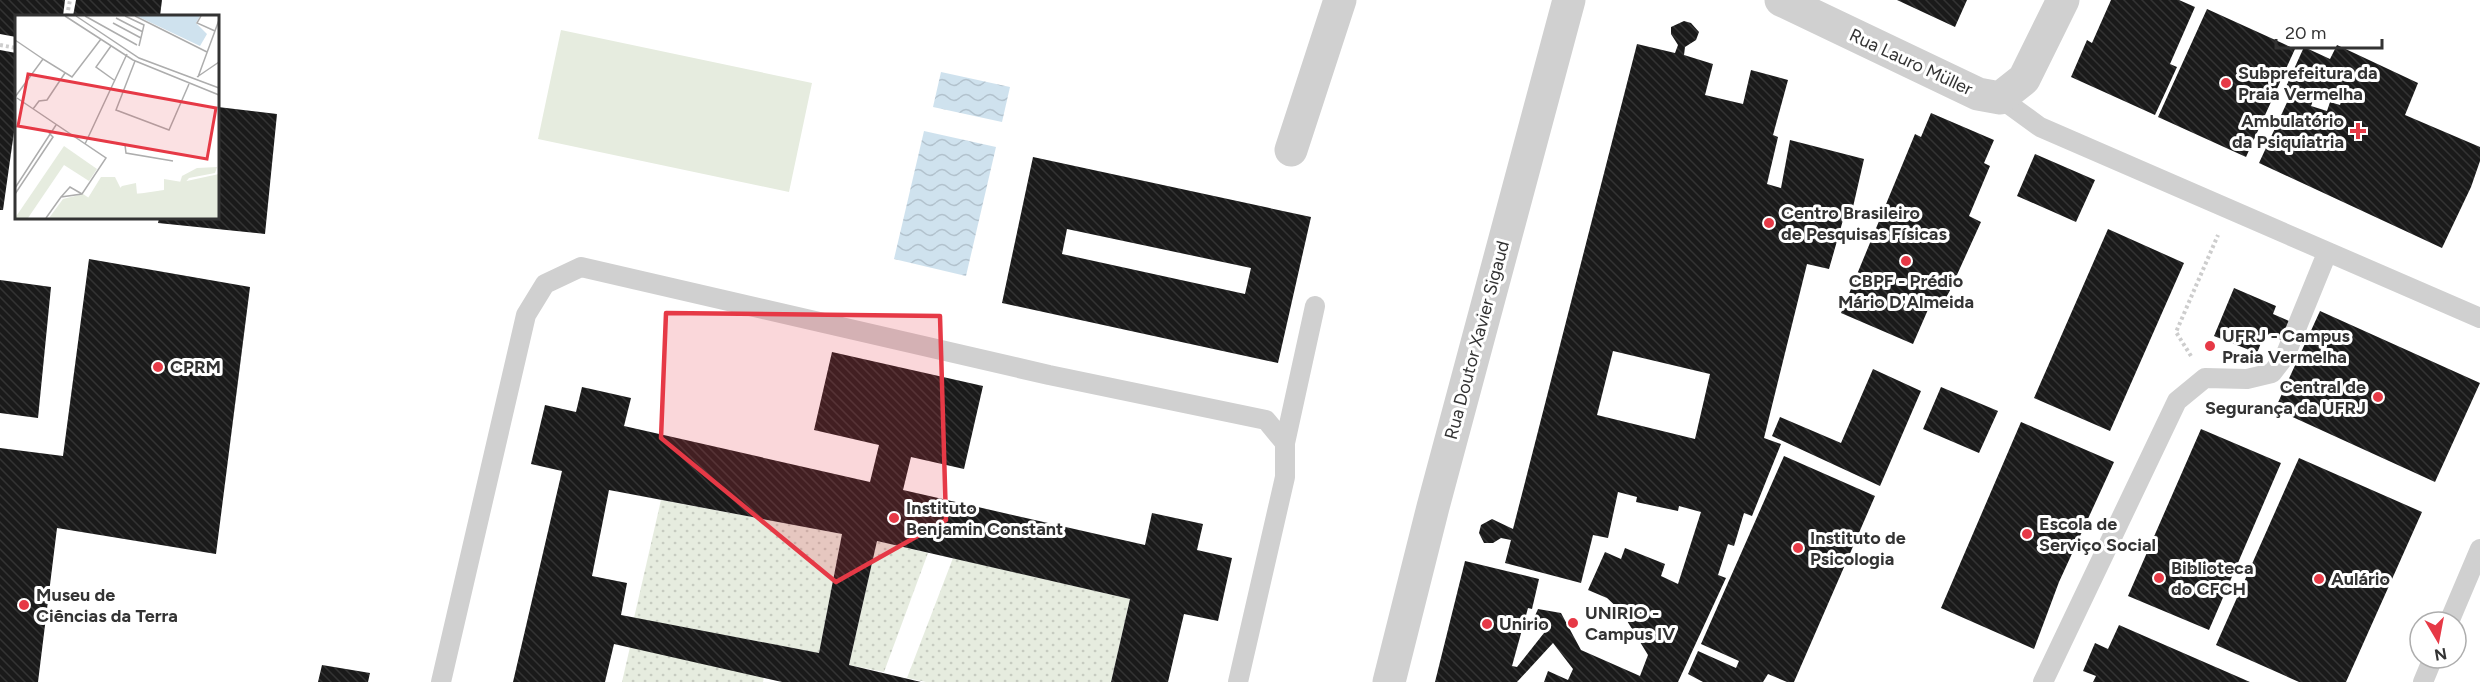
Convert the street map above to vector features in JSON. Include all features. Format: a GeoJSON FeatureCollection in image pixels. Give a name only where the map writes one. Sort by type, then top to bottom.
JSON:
{"type":"FeatureCollection","features":[{"type":"Feature","properties":{"kind":"street"},"geometry":{"type":"LineString","coordinates":[[1291,150],[1340,0]]}},
{"type":"Feature","properties":{"kind":"street","name":"Rua Doutor Xavier Sigaud"},"geometry":{"type":"LineString","coordinates":[[1389,682],[1433,507],[1569,0]]}},
{"type":"Feature","properties":{"kind":"street","name":"Rua Lauro Müller"},"geometry":{"type":"LineString","coordinates":[[1781,0],[1978,94],[2000,98]]}},
{"type":"Feature","properties":{"kind":"street"},"geometry":{"type":"LineString","coordinates":[[2000,98],[2024,79],[2063,0]]}},
{"type":"Feature","properties":{"kind":"lane"},"geometry":{"type":"LineString","coordinates":[[2000,98],[2040,127],[2480,318]]}},
{"type":"Feature","properties":{"kind":"lane"},"geometry":{"type":"LineString","coordinates":[[2043,682],[2177,401],[2205,378],[2247,379],[2272,373],[2284,356],[2327,253]]}},
{"type":"Feature","properties":{"kind":"lane"},"geometry":{"type":"LineString","coordinates":[[441,682],[526,315],[545,284],[580,267],[1038,372],[1266,420],[1285,443]]}},
{"type":"Feature","properties":{"kind":"lane"},"geometry":{"type":"LineString","coordinates":[[1238,682],[1285,477],[1285,443],[1315,306]]}},
{"type":"Feature","properties":{"kind":"lane"},"geometry":{"type":"LineString","coordinates":[[2454,610],[2480,549]]}},
{"type":"Feature","properties":{"kind":"path"},"geometry":{"type":"LineString","coordinates":[[67,15],[70,0]]}},
{"type":"Feature","properties":{"kind":"path"},"geometry":{"type":"LineString","coordinates":[[0,45],[15,48]]}},
{"type":"Feature","properties":{"kind":"path"},"geometry":{"type":"LineString","coordinates":[[2205,378],[2176,332],[2230,210]]}},
{"type":"Feature","properties":{"kind":"highlighted area"},"geometry":{"type":"Polygon","coordinates":[[[666,313],[940,316],[946,520],[836,582],[661,438],[666,313]]]}},
{"type":"Feature","properties":{"kind":"shaded area"},"geometry":{"type":"Polygon","coordinates":[[[561,30],[812,83],[789,192],[538,139],[561,30]]]}},
{"type":"Feature","properties":{"kind":"shaded area"},"geometry":{"type":"Polygon","coordinates":[[[661,500],[842,534],[819,653],[634,618],[661,500]]]}},
{"type":"Feature","properties":{"kind":"shaded area"},"geometry":{"type":"Polygon","coordinates":[[[877,541],[928,553],[884,672],[849,665],[877,541]]]}},
{"type":"Feature","properties":{"kind":"shaded area"},"geometry":{"type":"Polygon","coordinates":[[[953,558],[1130,599],[1111,682],[926,682],[907,678],[953,558]]]}},
{"type":"Feature","properties":{"kind":"shaded area"},"geometry":{"type":"Polygon","coordinates":[[[630,647],[764,676],[763,682],[622,682],[630,647]]]}},
{"type":"Feature","properties":{"kind":"water"},"geometry":{"type":"Polygon","coordinates":[[[941,72],[1010,87],[1002,122],[933,107],[941,72]]]}},
{"type":"Feature","properties":{"kind":"water"},"geometry":{"type":"Polygon","coordinates":[[[924,131],[996,147],[966,276],[894,259],[924,131]]]}},
{"type":"Feature","properties":{"kind":"building"},"geometry":{"type":"Polygon","coordinates":[[[0,0],[65,0],[63,15],[15,15],[15,37],[0,34],[0,0]]]}},
{"type":"Feature","properties":{"kind":"building"},"geometry":{"type":"Polygon","coordinates":[[[76,0],[162,0],[160,15],[73,15],[76,0]]]}},
{"type":"Feature","properties":{"kind":"building"},"geometry":{"type":"Polygon","coordinates":[[[1897,0],[1967,0],[1955,27],[1897,0]]]}},
{"type":"Feature","properties":{"kind":"building"},"geometry":{"type":"Polygon","coordinates":[[[2111,0],[2179,0],[2195,7],[2170,64],[2177,67],[2155,115],[2071,77],[2087,40],[2092,43],[2111,0]]]}},
{"type":"Feature","properties":{"kind":"building","name":"Subprefeitura da Praia Vermelha"},"geometry":{"type":"Polygon","coordinates":[[[2207,9],[2295,49],[2246,157],[2158,117],[2207,9]]]}},
{"type":"Feature","properties":{"kind":"building"},"geometry":{"type":"Polygon","coordinates":[[[1684,21],[1691,23],[1699,32],[1696,40],[1685,47],[1684,55],[1713,64],[1705,95],[1743,104],[1751,70],[1788,80],[1773,135],[1778,137],[1767,184],[1781,188],[1790,140],[1864,159],[1853,207],[1847,206],[1829,269],[1807,264],[1764,438],[1781,444],[1752,516],[1744,513],[1734,546],[1728,544],[1718,575],[1726,578],[1678,682],[1544,682],[1548,671],[1568,680],[1573,669],[1553,643],[1517,682],[1435,682],[1465,561],[1539,579],[1532,609],[1528,608],[1512,666],[1517,667],[1544,633],[1530,627],[1538,609],[1561,613],[1581,650],[1640,676],[1648,655],[1621,611],[1607,598],[1588,590],[1605,552],[1621,559],[1625,548],[1665,564],[1661,576],[1678,584],[1701,512],[1679,506],[1678,511],[1636,502],[1637,497],[1618,492],[1608,538],[1593,535],[1581,583],[1505,563],[1511,540],[1501,538],[1493,543],[1484,543],[1479,533],[1481,525],[1492,519],[1513,529],[1637,44],[1675,53],[1678,45],[1671,34],[1671,27],[1684,21]],[[1613,351],[1597,415],[1695,439],[1710,374],[1613,351]]]}},
{"type":"Feature","properties":{"kind":"building","name":"Ambulatório da Psiquiatria"},"geometry":{"type":"Polygon","coordinates":[[[2337,45],[2418,83],[2405,115],[2480,147],[2480,161],[2471,187],[2442,248],[2259,163],[2289,98],[2285,89],[2304,47],[2330,59],[2337,45]],[[2317,90],[2311,106],[2327,111],[2330,102],[2340,105],[2342,99],[2317,90]]]}},
{"type":"Feature","properties":{"kind":"building"},"geometry":{"type":"Polygon","coordinates":[[[0,50],[15,53],[15,125],[3,210],[0,210],[0,50]]]}},
{"type":"Feature","properties":{"kind":"building"},"geometry":{"type":"Polygon","coordinates":[[[219,107],[277,114],[265,234],[158,223],[159,219],[219,219],[219,107]]]}},
{"type":"Feature","properties":{"kind":"building","name":"CBPF - Prédio Mário D'Almeida"},"geometry":{"type":"Polygon","coordinates":[[[1931,113],[1994,140],[1984,163],[1990,166],[1969,216],[1981,222],[1941,310],[1930,305],[1913,344],[1841,313],[1915,134],[1921,137],[1931,113]]]}},
{"type":"Feature","properties":{"kind":"building"},"geometry":{"type":"Polygon","coordinates":[[[2035,154],[2095,180],[2076,222],[2017,196],[2035,154]]]}},
{"type":"Feature","properties":{"kind":"building"},"geometry":{"type":"Polygon","coordinates":[[[1033,157],[1311,217],[1278,363],[1002,303],[1033,157]],[[1067,229],[1062,254],[1245,294],[1251,268],[1067,229]]]}},
{"type":"Feature","properties":{"kind":"building"},"geometry":{"type":"Polygon","coordinates":[[[2108,229],[2184,263],[2110,431],[2034,398],[2108,229]]]}},
{"type":"Feature","properties":{"kind":"building","name":"CPRM"},"geometry":{"type":"Polygon","coordinates":[[[89,259],[250,287],[216,554],[57,528],[38,682],[0,682],[0,448],[63,456],[89,259]]]}},
{"type":"Feature","properties":{"kind":"building"},"geometry":{"type":"Polygon","coordinates":[[[0,280],[51,287],[38,418],[0,413],[0,280]]]}},
{"type":"Feature","properties":{"kind":"building"},"geometry":{"type":"Polygon","coordinates":[[[2234,288],[2276,306],[2273,314],[2289,321],[2281,340],[2265,333],[2257,353],[2214,336],[2234,288]]]}},
{"type":"Feature","properties":{"kind":"building","name":"Central de Segurança da UFRJ"},"geometry":{"type":"Polygon","coordinates":[[[2320,311],[2480,383],[2435,482],[2275,409],[2320,311]]]}},
{"type":"Feature","properties":{"kind":"building","name":"Instituto Benjamin Constant"},"geometry":{"type":"Polygon","coordinates":[[[832,352],[983,386],[964,469],[911,457],[903,490],[1145,545],[1152,513],[1203,524],[1197,550],[1232,558],[1218,621],[1184,614],[1168,682],[1111,682],[1130,599],[877,541],[849,665],[921,682],[782,682],[614,644],[605,682],[513,682],[562,471],[531,464],[545,405],[576,412],[582,387],[631,398],[624,426],[870,482],[879,445],[814,430],[832,352]],[[609,490],[592,576],[627,583],[621,615],[819,653],[842,534],[609,490]]]}},
{"type":"Feature","properties":{"kind":"building"},"geometry":{"type":"Polygon","coordinates":[[[1873,369],[1921,391],[1880,486],[1772,436],[1780,417],[1841,443],[1873,369]]]}},
{"type":"Feature","properties":{"kind":"building"},"geometry":{"type":"Polygon","coordinates":[[[1941,387],[1998,411],[1979,453],[1923,429],[1941,387]]]}},
{"type":"Feature","properties":{"kind":"building","name":"Escola de Serviço Social"},"geometry":{"type":"Polygon","coordinates":[[[2021,422],[2114,462],[2059,582],[2034,649],[1941,608],[2021,422]]]}},
{"type":"Feature","properties":{"kind":"building"},"geometry":{"type":"Polygon","coordinates":[[[2201,429],[2281,463],[2209,630],[2128,596],[2201,429]]]}},
{"type":"Feature","properties":{"kind":"building","name":"Instituto de Psicologia"},"geometry":{"type":"Polygon","coordinates":[[[1784,456],[1875,496],[1794,682],[1787,682],[1768,674],[1763,682],[1703,682],[1688,674],[1698,651],[1736,668],[1739,661],[1701,644],[1784,456]]]}},
{"type":"Feature","properties":{"kind":"building","name":"Aulário"},"geometry":{"type":"Polygon","coordinates":[[[2299,458],[2422,512],[2346,682],[2299,682],[2216,645],[2299,458]]]}},
{"type":"Feature","properties":{"kind":"building"},"geometry":{"type":"Polygon","coordinates":[[[2119,625],[2250,682],[2093,682],[2096,676],[2083,671],[2095,643],[2108,649],[2119,625]]]}},
{"type":"Feature","properties":{"kind":"building"},"geometry":{"type":"Polygon","coordinates":[[[322,665],[370,673],[368,682],[318,682],[322,665]]]}},
{"type":"Feature","properties":{"kind":"place","name":"Subprefeitura da Praia Vermelha"},"geometry":{"type":"Point","coordinates":[2226,83]}},
{"type":"Feature","properties":{"kind":"place","name":"Ambulatório da Psiquiatria"},"geometry":{"type":"Point","coordinates":[2358,131]}},
{"type":"Feature","properties":{"kind":"place","name":"Centro Brasileiro de Pesquisas Físicas"},"geometry":{"type":"Point","coordinates":[1769,223]}},
{"type":"Feature","properties":{"kind":"place","name":"CBPF - Prédio Mário D'Almeida"},"geometry":{"type":"Point","coordinates":[1906,261]}},
{"type":"Feature","properties":{"kind":"place","name":"UFRJ - Campus Praia Vermelha"},"geometry":{"type":"Point","coordinates":[2210,346]}},
{"type":"Feature","properties":{"kind":"place","name":"CPRM"},"geometry":{"type":"Point","coordinates":[158,367]}},
{"type":"Feature","properties":{"kind":"place","name":"Central de Segurança da UFRJ"},"geometry":{"type":"Point","coordinates":[2378,397]}},
{"type":"Feature","properties":{"kind":"place","name":"Instituto Benjamin Constant"},"geometry":{"type":"Point","coordinates":[894,518]}},
{"type":"Feature","properties":{"kind":"place","name":"Escola de Serviço Social"},"geometry":{"type":"Point","coordinates":[2027,534]}},
{"type":"Feature","properties":{"kind":"place","name":"Instituto de Psicologia"},"geometry":{"type":"Point","coordinates":[1798,548]}},
{"type":"Feature","properties":{"kind":"place","name":"Biblioteca do CFCH"},"geometry":{"type":"Point","coordinates":[2159,578]}},
{"type":"Feature","properties":{"kind":"place","name":"Aulário"},"geometry":{"type":"Point","coordinates":[2319,579]}},
{"type":"Feature","properties":{"kind":"place","name":"Museu de Ciências da Terra"},"geometry":{"type":"Point","coordinates":[24,605]}},
{"type":"Feature","properties":{"kind":"place","name":"UNIRIO - Campus IV"},"geometry":{"type":"Point","coordinates":[1573,623]}},
{"type":"Feature","properties":{"kind":"place","name":"Unirio"},"geometry":{"type":"Point","coordinates":[1487,624]}}]}
